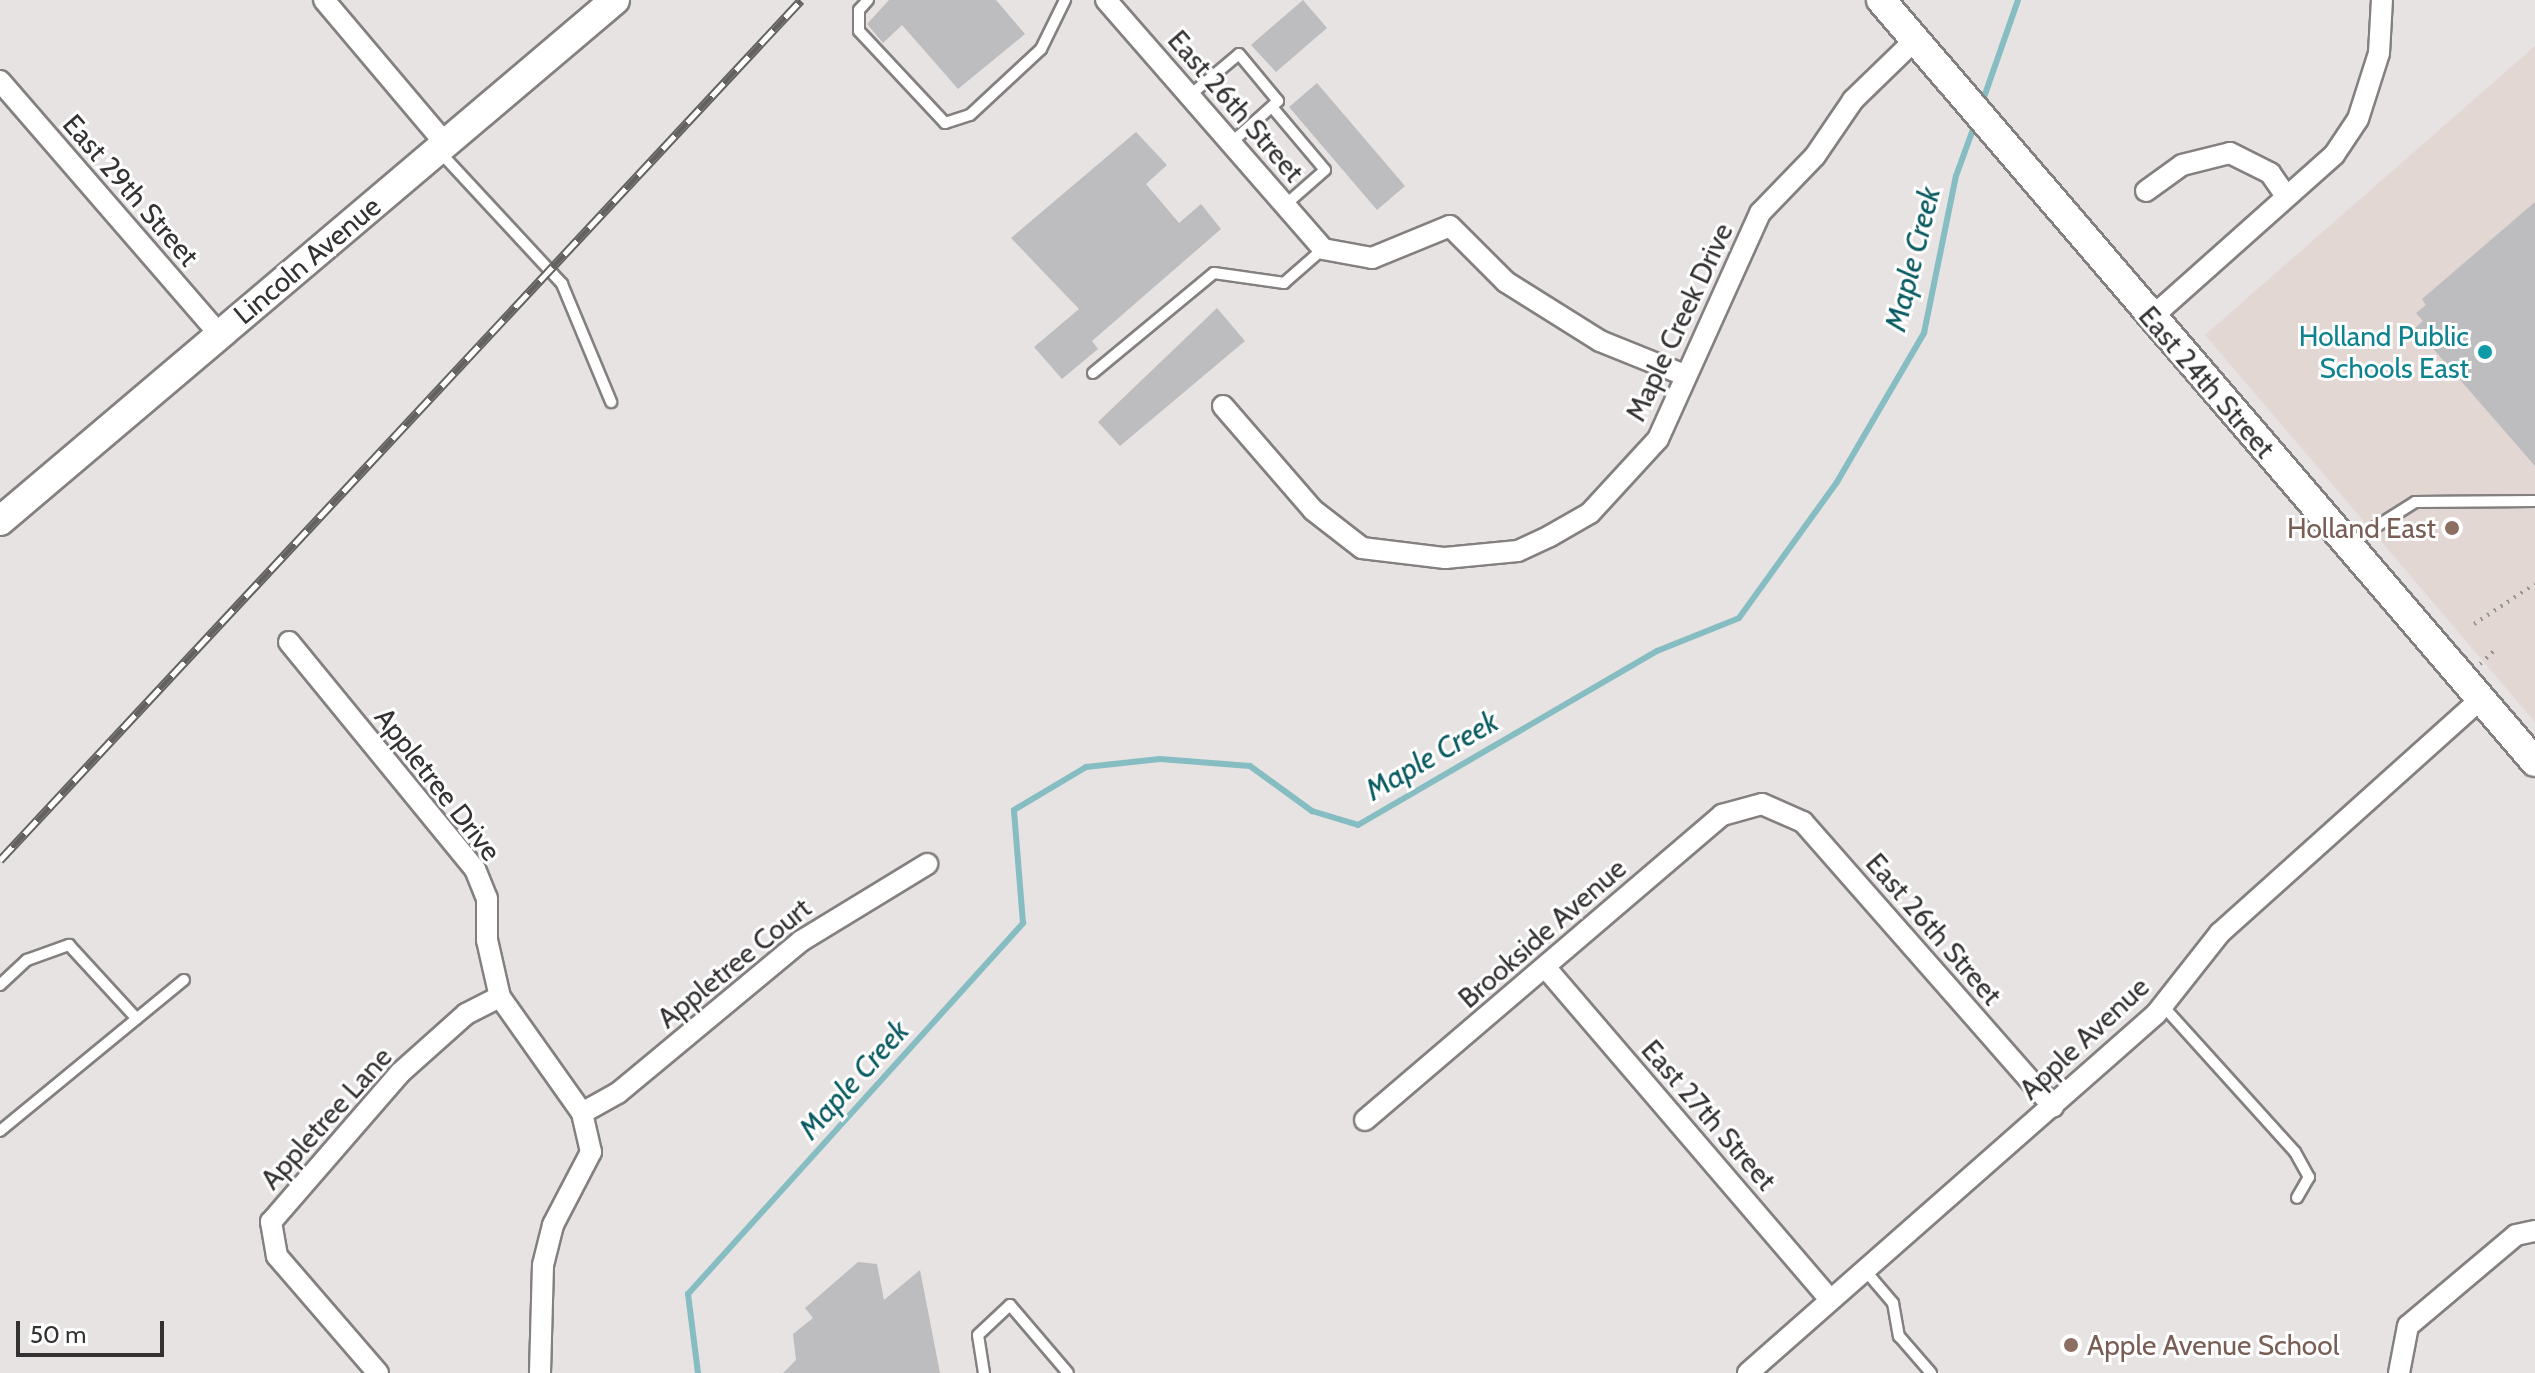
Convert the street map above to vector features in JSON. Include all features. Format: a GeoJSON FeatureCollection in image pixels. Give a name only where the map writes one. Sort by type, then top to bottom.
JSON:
{"type":"FeatureCollection","features":[{"type":"Feature","properties":{"kind":"street"},"geometry":{"type":"LineString","coordinates":[[324,0],[441,146]]}},
{"type":"Feature","properties":{"kind":"street","name":"Lincoln Avenue"},"geometry":{"type":"LineString","coordinates":[[0,521],[615,0]]}},
{"type":"Feature","properties":{"kind":"street","name":"East 26th Street"},"geometry":{"type":"LineString","coordinates":[[1106,0],[1323,249]]}},
{"type":"Feature","properties":{"kind":"street"},"geometry":{"type":"LineString","coordinates":[[2152,317],[2334,155],[2358,119],[2379,53],[2382,0]]}},
{"type":"Feature","properties":{"kind":"street","name":"East 24th Street"},"geometry":{"type":"LineString","coordinates":[[1890,3],[1915,40],[2535,762]]}},
{"type":"Feature","properties":{"kind":"street","name":"Maple Creek Drive"},"geometry":{"type":"LineString","coordinates":[[1223,406],[1313,510],[1362,548],[1445,558],[1518,551],[1590,513],[1658,439],[1684,375],[1760,213],[1815,156],[1853,100],[1915,40]]}},
{"type":"Feature","properties":{"kind":"street","name":"East 29th Street"},"geometry":{"type":"LineString","coordinates":[[0,81],[220,335]]}},
{"type":"Feature","properties":{"kind":"street"},"geometry":{"type":"LineString","coordinates":[[2146,191],[2182,165],[2230,153],[2270,173],[2286,196]]}},
{"type":"Feature","properties":{"kind":"street"},"geometry":{"type":"LineString","coordinates":[[1323,249],[1372,258],[1450,226],[1520,290],[1600,341],[1684,375]]}},
{"type":"Feature","properties":{"kind":"street","name":"Appletree Drive"},"geometry":{"type":"LineString","coordinates":[[289,642],[475,869],[487,898],[487,940],[500,997],[582,1113],[591,1152],[553,1225],[543,1265],[540,1373]]}},
{"type":"Feature","properties":{"kind":"street","name":"Apple Avenue"},"geometry":{"type":"LineString","coordinates":[[1748,1373],[2053,1107],[2163,1006],[2220,933],[2481,699]]}},
{"type":"Feature","properties":{"kind":"street","name":"East 26th Street"},"geometry":{"type":"LineString","coordinates":[[1762,804],[1803,822],[2053,1107]]}},
{"type":"Feature","properties":{"kind":"street","name":"Brookside Avenue"},"geometry":{"type":"LineString","coordinates":[[1365,1120],[1722,815],[1762,804]]}},
{"type":"Feature","properties":{"kind":"street","name":"Appletree Court"},"geometry":{"type":"LineString","coordinates":[[582,1113],[618,1093],[801,941],[927,864]]}},
{"type":"Feature","properties":{"kind":"street","name":"East 27th Street"},"geometry":{"type":"LineString","coordinates":[[1546,968],[1830,1299]]}},
{"type":"Feature","properties":{"kind":"street","name":"Appletree Lane"},"geometry":{"type":"LineString","coordinates":[[378,1373],[277,1256],[271,1222],[400,1073],[466,1014],[500,997]]}},
{"type":"Feature","properties":{"kind":"street"},"geometry":{"type":"LineString","coordinates":[[2399,1373],[2408,1326],[2516,1235],[2535,1231]]}},
{"type":"Feature","properties":{"kind":"lane"},"geometry":{"type":"LineString","coordinates":[[868,0],[856,22],[927,109],[945,123],[958,122],[1041,49],[1065,0]]}},
{"type":"Feature","properties":{"kind":"lane"},"geometry":{"type":"LineString","coordinates":[[1189,96],[1239,54],[1278,101],[1231,143]]}},
{"type":"Feature","properties":{"kind":"lane"},"geometry":{"type":"LineString","coordinates":[[1272,107],[1325,170],[1285,205]]}},
{"type":"Feature","properties":{"kind":"lane"},"geometry":{"type":"LineString","coordinates":[[441,146],[562,284],[611,402]]}},
{"type":"Feature","properties":{"kind":"lane"},"geometry":{"type":"LineString","coordinates":[[1093,373],[1214,273],[1284,283],[1323,249]]}},
{"type":"Feature","properties":{"kind":"lane"},"geometry":{"type":"LineString","coordinates":[[2348,545],[2415,502],[2535,501]]}},
{"type":"Feature","properties":{"kind":"lane"},"geometry":{"type":"LineString","coordinates":[[0,985],[27,960],[69,945],[137,1019]]}},
{"type":"Feature","properties":{"kind":"lane"},"geometry":{"type":"LineString","coordinates":[[0,1131],[184,980]]}},
{"type":"Feature","properties":{"kind":"lane"},"geometry":{"type":"LineString","coordinates":[[2163,1006],[2295,1152],[2309,1177],[2297,1198]]}},
{"type":"Feature","properties":{"kind":"lane"},"geometry":{"type":"LineString","coordinates":[[1864,1269],[1893,1303],[1899,1336],[1931,1373]]}},
{"type":"Feature","properties":{"kind":"lane"},"geometry":{"type":"LineString","coordinates":[[984,1373],[978,1335],[1010,1305],[1068,1373]]}},
{"type":"Feature","properties":{"kind":"path"},"geometry":{"type":"LineString","coordinates":[[2474,624],[2535,584]]}},
{"type":"Feature","properties":{"kind":"path"},"geometry":{"type":"LineString","coordinates":[[2477,666],[2496,649]]}},
{"type":"Feature","properties":{"kind":"shaded area","name":"Holland East"},"geometry":{"type":"Polygon","coordinates":[[[2535,46],[2535,722],[2205,335],[2535,46]]]}},
{"type":"Feature","properties":{"kind":"building"},"geometry":{"type":"Polygon","coordinates":[[[889,0],[996,0],[1025,34],[958,89],[902,25],[883,43],[867,24],[889,0]]]}},
{"type":"Feature","properties":{"kind":"building"},"geometry":{"type":"Polygon","coordinates":[[[1303,0],[1327,28],[1276,72],[1251,45],[1303,0]]]}},
{"type":"Feature","properties":{"kind":"building"},"geometry":{"type":"Polygon","coordinates":[[[1317,83],[1405,186],[1377,210],[1289,107],[1317,83]]]}},
{"type":"Feature","properties":{"kind":"building"},"geometry":{"type":"Polygon","coordinates":[[[1136,132],[1167,165],[1146,184],[1179,223],[1201,204],[1221,229],[1092,341],[1098,349],[1062,379],[1034,347],[1079,309],[1011,238],[1136,132]]]}},
{"type":"Feature","properties":{"kind":"building","name":"Holland Public Schools East"},"geometry":{"type":"Polygon","coordinates":[[[2535,202],[2535,466],[2415,328],[2423,321],[2416,313],[2426,305],[2422,299],[2535,202]]]}},
{"type":"Feature","properties":{"kind":"building"},"geometry":{"type":"Polygon","coordinates":[[[1217,308],[1245,341],[1120,446],[1098,422],[1217,308]]]}},
{"type":"Feature","properties":{"kind":"building"},"geometry":{"type":"Polygon","coordinates":[[[858,1262],[877,1264],[884,1300],[920,1270],[940,1373],[783,1373],[796,1360],[793,1334],[813,1318],[805,1308],[858,1262]]]}},
{"type":"Feature","properties":{"kind":"waterway","name":"Maple Creek"},"geometry":{"type":"LineString","coordinates":[[1982,103],[2018,0]]}},
{"type":"Feature","properties":{"kind":"waterway","name":"Maple Creek"},"geometry":{"type":"LineString","coordinates":[[698,1373],[688,1294],[1023,923],[1014,810],[1086,767],[1160,759],[1250,766],[1312,811],[1358,825],[1657,651],[1739,618],[1837,482],[1924,333],[1956,176],[1976,121]]}},
{"type":"Feature","properties":{"kind":"railway"},"geometry":{"type":"LineString","coordinates":[[0,860],[801,0]]}},
{"type":"Feature","properties":{"kind":"place","name":"Holland Public Schools East"},"geometry":{"type":"Point","coordinates":[2485,352]}},
{"type":"Feature","properties":{"kind":"place","name":"Holland East"},"geometry":{"type":"Point","coordinates":[2452,528]}},
{"type":"Feature","properties":{"kind":"place","name":"Apple Avenue School"},"geometry":{"type":"Point","coordinates":[2071,1345]}}]}
